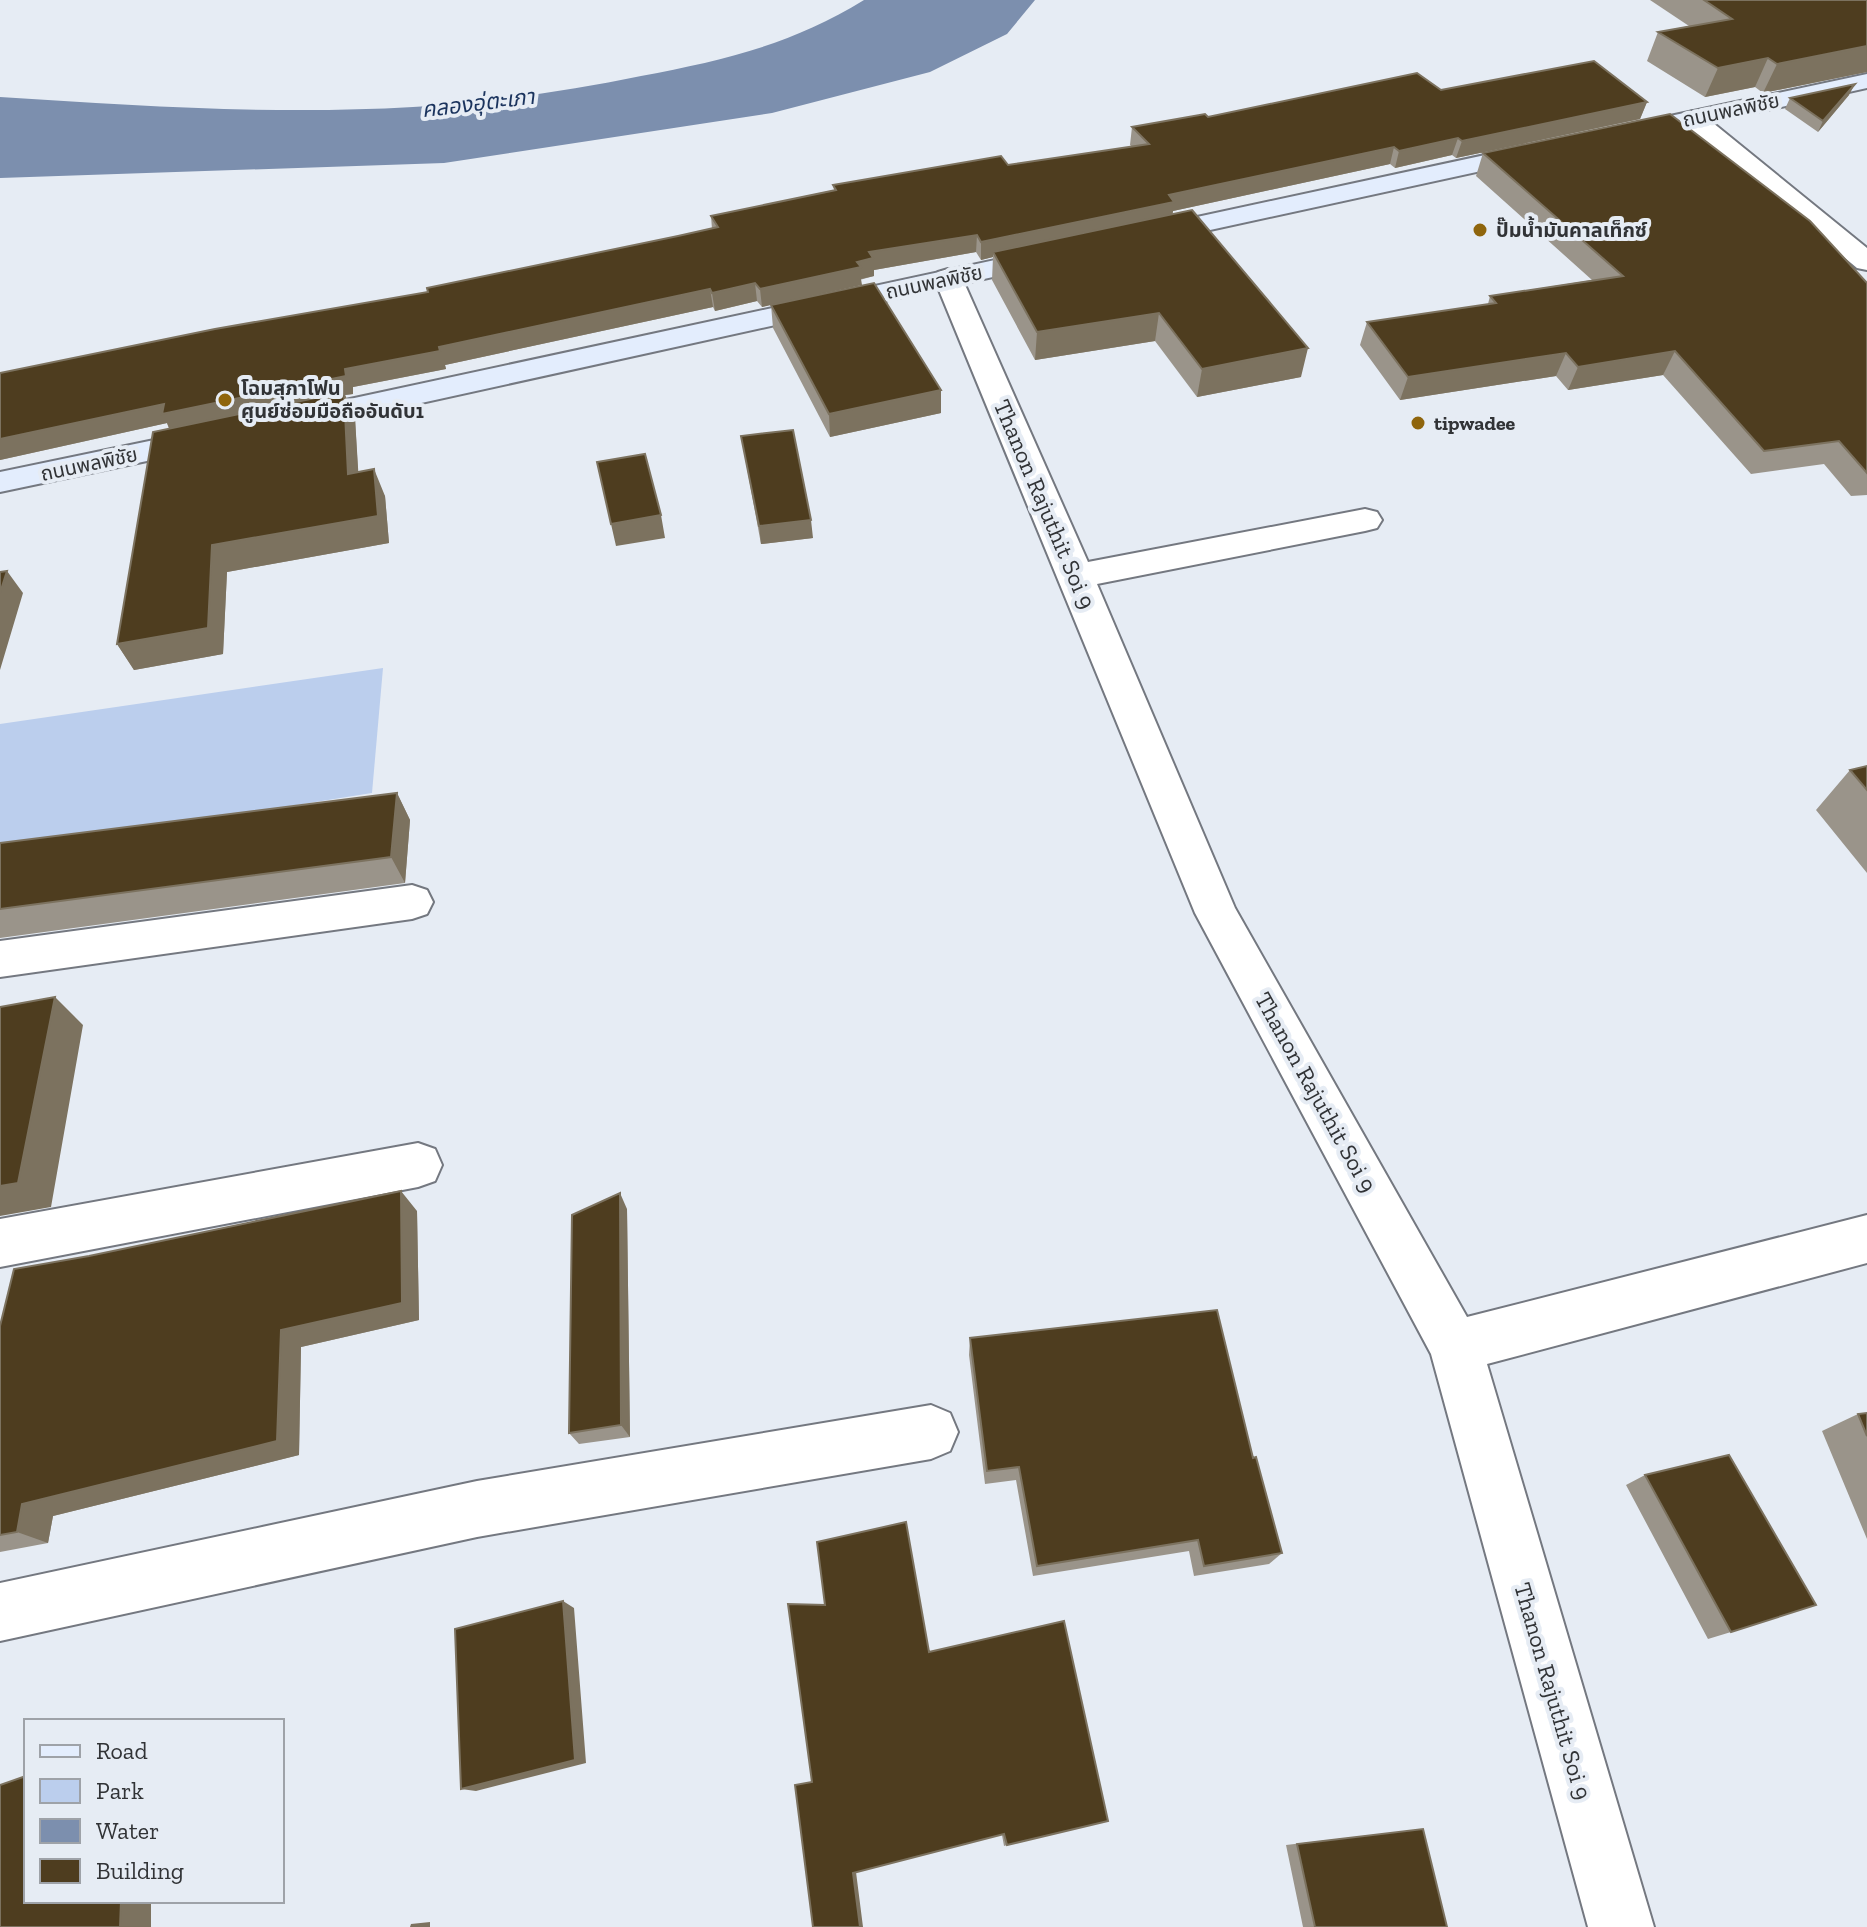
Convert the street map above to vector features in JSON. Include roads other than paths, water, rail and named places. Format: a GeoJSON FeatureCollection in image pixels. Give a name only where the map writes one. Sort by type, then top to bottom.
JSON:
{"type":"FeatureCollection","features":[{"type":"Feature","properties":{"kind":"street","name":"ถนนพลพิชัย"},"geometry":{"type":"LineString","coordinates":[[1600,139],[1867,81]]}},
{"type":"Feature","properties":{"kind":"street"},"geometry":{"type":"LineString","coordinates":[[1693,119],[1867,262]]}},
{"type":"Feature","properties":{"kind":"street"},"geometry":{"type":"LineString","coordinates":[[1119,242],[1569,145]]}},
{"type":"Feature","properties":{"kind":"street","name":"ถนนพลพิชัย"},"geometry":{"type":"LineString","coordinates":[[269,426],[1072,252]]}},
{"type":"Feature","properties":{"kind":"street","name":"Thanon Rajuthit Soi 9"},"geometry":{"type":"LineString","coordinates":[[948,278],[1216,913],[1455,1346],[1621,1927]]}},
{"type":"Feature","properties":{"kind":"street","name":"ถนนพลพิชัย"},"geometry":{"type":"LineString","coordinates":[[0,482],[239,432]]}},
{"type":"Feature","properties":{"kind":"street"},"geometry":{"type":"LineString","coordinates":[[1076,576],[1365,520]]}},
{"type":"Feature","properties":{"kind":"street"},"geometry":{"type":"LineString","coordinates":[[0,959],[412,902]]}},
{"type":"Feature","properties":{"kind":"street"},"geometry":{"type":"LineString","coordinates":[[0,1243],[418,1165]]}},
{"type":"Feature","properties":{"kind":"street"},"geometry":{"type":"LineString","coordinates":[[1455,1346],[1867,1239]]}},
{"type":"Feature","properties":{"kind":"street"},"geometry":{"type":"LineString","coordinates":[[0,1612],[477,1509],[931,1432]]}},
{"type":"Feature","properties":{"kind":"water","name":"คลองอุ่ตะเภา"},"geometry":{"type":"Polygon","coordinates":[[[864,0],[1035,0],[1007,34],[930,72],[772,113],[444,163],[0,178],[0,97],[258,110],[413,107],[499,99],[613,81],[729,57],[810,29],[864,0]]]}},
{"type":"Feature","properties":{"kind":"place","name":"ปั๊มน้ำมันคาลเท็กซ์"},"geometry":{"type":"Point","coordinates":[1480,230]}},
{"type":"Feature","properties":{"kind":"place","name":"โฉมสุภาโฟน ศูนย์ซ่อมมือถืออันดับ1"},"geometry":{"type":"Point","coordinates":[225,400]}},
{"type":"Feature","properties":{"kind":"place","name":"tipwadee"},"geometry":{"type":"Point","coordinates":[1418,423]}}]}
